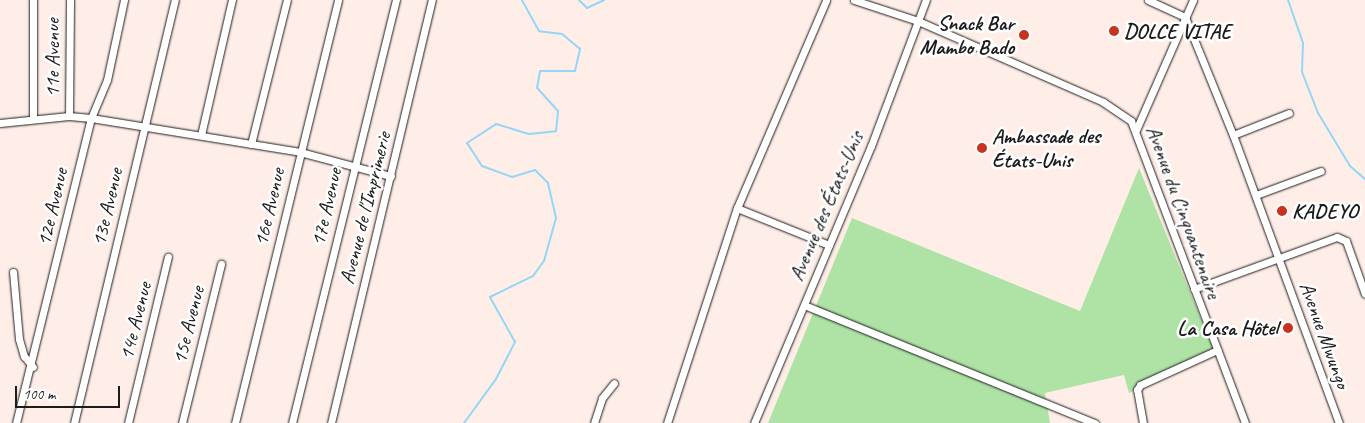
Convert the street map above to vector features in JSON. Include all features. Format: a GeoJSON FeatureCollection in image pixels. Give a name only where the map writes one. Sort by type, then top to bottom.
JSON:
{"type":"FeatureCollection","features":[{"type":"Feature","properties":{"kind":"street"},"geometry":{"type":"LineString","coordinates":[[33,0],[33,118]]}},
{"type":"Feature","properties":{"kind":"street","name":"11e Avenue"},"geometry":{"type":"LineString","coordinates":[[69,116],[70,0]]}},
{"type":"Feature","properties":{"kind":"street","name":"12e Avenue"},"geometry":{"type":"LineString","coordinates":[[16,423],[32,367],[91,118],[107,80],[124,0]]}},
{"type":"Feature","properties":{"kind":"street","name":"13e Avenue"},"geometry":{"type":"LineString","coordinates":[[74,423],[175,0]]}},
{"type":"Feature","properties":{"kind":"street"},"geometry":{"type":"LineString","coordinates":[[201,135],[232,0]]}},
{"type":"Feature","properties":{"kind":"street"},"geometry":{"type":"LineString","coordinates":[[251,144],[287,0]]}},
{"type":"Feature","properties":{"kind":"street","name":"16e Avenue"},"geometry":{"type":"LineString","coordinates":[[235,423],[338,0]]}},
{"type":"Feature","properties":{"kind":"street","name":"17e Avenue"},"geometry":{"type":"LineString","coordinates":[[292,423],[396,0]]}},
{"type":"Feature","properties":{"kind":"street","name":"Avenue de l'Imprimerie"},"geometry":{"type":"LineString","coordinates":[[331,423],[432,0]]}},
{"type":"Feature","properties":{"kind":"street"},"geometry":{"type":"LineString","coordinates":[[667,423],[737,208],[826,0]]}},
{"type":"Feature","properties":{"kind":"street","name":"Avenue du Cinquantenaire"},"geometry":{"type":"LineString","coordinates":[[854,0],[918,21],[1104,102],[1125,115],[1136,130],[1245,423]]}},
{"type":"Feature","properties":{"kind":"street","name":"Avenue des États-Unis"},"geometry":{"type":"LineString","coordinates":[[754,423],[830,245],[926,0]]}},
{"type":"Feature","properties":{"kind":"street"},"geometry":{"type":"LineString","coordinates":[[1148,0],[1186,16]]}},
{"type":"Feature","properties":{"kind":"street"},"geometry":{"type":"LineString","coordinates":[[1136,130],[1193,0]]}},
{"type":"Feature","properties":{"kind":"street","name":"Avenue Mwungo"},"geometry":{"type":"LineString","coordinates":[[1186,16],[1234,135],[1339,423]]}},
{"type":"Feature","properties":{"kind":"street"},"geometry":{"type":"LineString","coordinates":[[1234,135],[1289,113]]}},
{"type":"Feature","properties":{"kind":"street"},"geometry":{"type":"LineString","coordinates":[[0,123],[33,118],[69,116],[91,118],[300,152],[391,176]]}},
{"type":"Feature","properties":{"kind":"street"},"geometry":{"type":"LineString","coordinates":[[1256,195],[1321,171]]}},
{"type":"Feature","properties":{"kind":"street"},"geometry":{"type":"LineString","coordinates":[[737,208],[830,245]]}},
{"type":"Feature","properties":{"kind":"street"},"geometry":{"type":"LineString","coordinates":[[1194,289],[1340,237],[1346,241],[1365,294]]}},
{"type":"Feature","properties":{"kind":"street","name":"14e Avenue"},"geometry":{"type":"LineString","coordinates":[[128,423],[168,257]]}},
{"type":"Feature","properties":{"kind":"street","name":"15e Avenue"},"geometry":{"type":"LineString","coordinates":[[182,423],[221,264]]}},
{"type":"Feature","properties":{"kind":"street"},"geometry":{"type":"LineString","coordinates":[[13,272],[19,339],[32,367]]}},
{"type":"Feature","properties":{"kind":"street"},"geometry":{"type":"LineString","coordinates":[[804,305],[1095,423]]}},
{"type":"Feature","properties":{"kind":"street"},"geometry":{"type":"LineString","coordinates":[[1143,423],[1137,390],[1140,385],[1217,350]]}},
{"type":"Feature","properties":{"kind":"street"},"geometry":{"type":"LineString","coordinates":[[594,423],[602,398],[614,383]]}},
{"type":"Feature","properties":{"kind":"green space"},"geometry":{"type":"Polygon","coordinates":[[[1139,168],[1215,353],[1129,393],[1124,375],[1045,393],[1050,423],[768,423],[852,218],[1080,311],[1139,168]]]}},
{"type":"Feature","properties":{"kind":"waterway"},"geometry":{"type":"LineString","coordinates":[[464,423],[496,379],[515,342],[490,297],[533,276],[544,261],[556,218],[548,183],[535,170],[512,177],[482,166],[467,143],[496,124],[529,134],[556,131],[558,111],[537,88],[540,71],[575,71],[580,49],[562,34],[539,31],[522,0]]}},
{"type":"Feature","properties":{"kind":"waterway"},"geometry":{"type":"LineString","coordinates":[[579,0],[587,8],[604,0]]}},
{"type":"Feature","properties":{"kind":"waterway"},"geometry":{"type":"LineString","coordinates":[[1288,0],[1303,43],[1302,72],[1318,113],[1350,166],[1365,179]]}},
{"type":"Feature","properties":{"kind":"place","name":"DOLCE VITAE"},"geometry":{"type":"Point","coordinates":[1114,31]}},
{"type":"Feature","properties":{"kind":"place","name":"Snack Bar Mambo Bado"},"geometry":{"type":"Point","coordinates":[1024,35]}},
{"type":"Feature","properties":{"kind":"place","name":"Ambassade des États-Unis"},"geometry":{"type":"Point","coordinates":[982,148]}},
{"type":"Feature","properties":{"kind":"place","name":"KADEYO"},"geometry":{"type":"Point","coordinates":[1282,211]}},
{"type":"Feature","properties":{"kind":"place","name":"La Casa Hôtel"},"geometry":{"type":"Point","coordinates":[1288,328]}}]}
